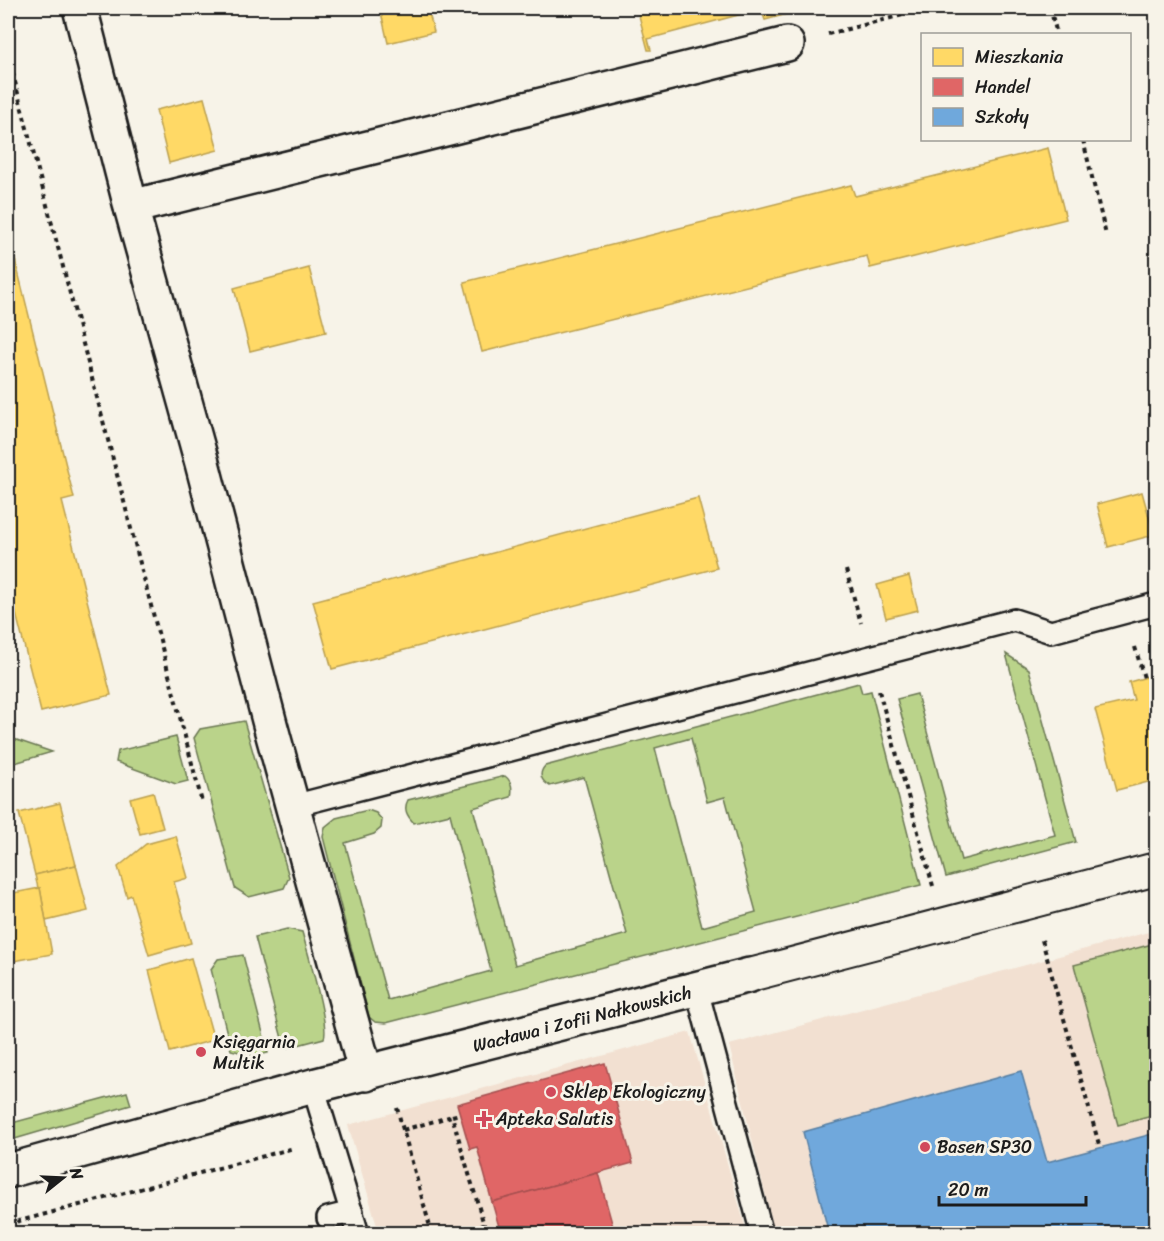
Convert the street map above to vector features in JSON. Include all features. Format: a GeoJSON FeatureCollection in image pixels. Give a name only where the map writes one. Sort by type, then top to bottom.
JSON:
{"type":"FeatureCollection","features":[{"type":"Feature","properties":{"kind":"street"},"geometry":{"type":"LineString","coordinates":[[80,8],[131,207],[366,1074]]}},
{"type":"Feature","properties":{"kind":"street"},"geometry":{"type":"LineString","coordinates":[[131,207],[786,44]]}},
{"type":"Feature","properties":{"kind":"street","name":"Wacława i Zofii Nałkowskich"},"geometry":{"type":"LineString","coordinates":[[8,1171],[313,1086],[697,990],[1156,869]]}},
{"type":"Feature","properties":{"kind":"lane"},"geometry":{"type":"LineString","coordinates":[[293,806],[1014,620],[1051,632],[1156,604]]}},
{"type":"Feature","properties":{"kind":"lane"},"geometry":{"type":"LineString","coordinates":[[697,990],[762,1233]]}},
{"type":"Feature","properties":{"kind":"lane"},"geometry":{"type":"LineString","coordinates":[[313,1086],[358,1233]]}},
{"type":"Feature","properties":{"kind":"lane"},"geometry":{"type":"LineString","coordinates":[[328,1218],[352,1212]]}},
{"type":"Feature","properties":{"kind":"path"},"geometry":{"type":"LineString","coordinates":[[786,44],[930,8]]}},
{"type":"Feature","properties":{"kind":"path"},"geometry":{"type":"LineString","coordinates":[[1050,8],[1057,33]]}},
{"type":"Feature","properties":{"kind":"path"},"geometry":{"type":"LineString","coordinates":[[8,55],[202,802]]}},
{"type":"Feature","properties":{"kind":"path"},"geometry":{"type":"LineString","coordinates":[[1083,141],[1106,235]]}},
{"type":"Feature","properties":{"kind":"path"},"geometry":{"type":"LineString","coordinates":[[846,570],[934,889]]}},
{"type":"Feature","properties":{"kind":"path"},"geometry":{"type":"LineString","coordinates":[[1134,645],[1144,678]]}},
{"type":"Feature","properties":{"kind":"path"},"geometry":{"type":"LineString","coordinates":[[1047,960],[1100,1148]]}},
{"type":"Feature","properties":{"kind":"path"},"geometry":{"type":"LineString","coordinates":[[395,1101],[432,1233]]}},
{"type":"Feature","properties":{"kind":"path"},"geometry":{"type":"LineString","coordinates":[[404,1130],[460,1114]]}},
{"type":"Feature","properties":{"kind":"path"},"geometry":{"type":"LineString","coordinates":[[452,1116],[484,1225],[455,1233]]}},
{"type":"Feature","properties":{"kind":"path"},"geometry":{"type":"LineString","coordinates":[[8,1224],[295,1147]]}},
{"type":"Feature","properties":{"kind":"shaded area"},"geometry":{"type":"Polygon","coordinates":[[[1156,930],[1156,1233],[379,1233],[348,1125],[690,1032],[746,1229],[772,1222],[729,1045],[1156,930]]]}},
{"type":"Feature","properties":{"kind":"green space"},"geometry":{"type":"Polygon","coordinates":[[[1006,654],[1029,669],[1076,842],[946,877],[897,699],[917,694],[961,860],[1055,835],[1006,654]]]}},
{"type":"Feature","properties":{"kind":"green space"},"geometry":{"type":"Polygon","coordinates":[[[859,683],[862,693],[871,691],[921,885],[386,1023],[375,1022],[369,1017],[323,837],[325,827],[336,818],[368,810],[376,813],[382,820],[381,828],[374,834],[345,843],[388,1000],[491,971],[450,814],[414,823],[406,812],[408,800],[505,776],[511,782],[511,797],[473,808],[515,965],[627,934],[584,777],[550,786],[544,782],[542,777],[545,766],[859,683]],[[691,738],[655,748],[702,927],[756,912],[725,797],[707,802],[691,738]]]}},
{"type":"Feature","properties":{"kind":"green space"},"geometry":{"type":"Polygon","coordinates":[[[244,721],[289,877],[284,888],[249,897],[235,888],[194,738],[200,729],[244,721]]]}},
{"type":"Feature","properties":{"kind":"green space"},"geometry":{"type":"Polygon","coordinates":[[[8,737],[52,752],[8,765],[8,737]]]}},
{"type":"Feature","properties":{"kind":"green space"},"geometry":{"type":"Polygon","coordinates":[[[176,737],[188,781],[176,784],[116,762],[118,751],[176,737]]]}},
{"type":"Feature","properties":{"kind":"green space"},"geometry":{"type":"Polygon","coordinates":[[[287,929],[302,932],[317,987],[325,1031],[324,1038],[287,1048],[284,1046],[255,937],[287,929]]]}},
{"type":"Feature","properties":{"kind":"green space"},"geometry":{"type":"Polygon","coordinates":[[[1156,943],[1156,1115],[1118,1125],[1074,965],[1156,943]]]}},
{"type":"Feature","properties":{"kind":"green space"},"geometry":{"type":"Polygon","coordinates":[[[243,955],[268,1053],[255,1056],[231,1050],[211,969],[218,959],[243,955]]]}},
{"type":"Feature","properties":{"kind":"green space"},"geometry":{"type":"Polygon","coordinates":[[[127,1092],[131,1105],[8,1141],[8,1124],[127,1092]]]}},
{"type":"Feature","properties":{"kind":"building: Mieszkania"},"geometry":{"type":"Polygon","coordinates":[[[380,8],[454,8],[429,13],[434,32],[388,43],[380,8]]]}},
{"type":"Feature","properties":{"kind":"building: Mieszkania"},"geometry":{"type":"Polygon","coordinates":[[[637,8],[809,8],[765,20],[761,9],[648,39],[651,50],[648,50],[637,8]]]}},
{"type":"Feature","properties":{"kind":"building: Mieszkania"},"geometry":{"type":"Polygon","coordinates":[[[204,98],[218,150],[169,163],[156,110],[204,98]]]}},
{"type":"Feature","properties":{"kind":"building: Mieszkania"},"geometry":{"type":"Polygon","coordinates":[[[1048,148],[1066,219],[870,268],[867,256],[482,352],[464,282],[851,185],[855,196],[1048,148]]]}},
{"type":"Feature","properties":{"kind":"building: Mieszkania"},"geometry":{"type":"Polygon","coordinates":[[[8,231],[74,498],[62,501],[111,695],[41,712],[8,582],[8,231]]]}},
{"type":"Feature","properties":{"kind":"building: Mieszkania"},"geometry":{"type":"Polygon","coordinates":[[[309,268],[326,332],[250,351],[234,288],[309,268]]]}},
{"type":"Feature","properties":{"kind":"building: Mieszkania"},"geometry":{"type":"Polygon","coordinates":[[[1142,492],[1154,535],[1108,547],[1097,504],[1142,492]]]}},
{"type":"Feature","properties":{"kind":"building: Mieszkania"},"geometry":{"type":"Polygon","coordinates":[[[698,498],[717,568],[332,669],[313,601],[698,498]]]}},
{"type":"Feature","properties":{"kind":"building: Mieszkania"},"geometry":{"type":"Polygon","coordinates":[[[909,576],[918,610],[886,618],[877,585],[909,576]]]}},
{"type":"Feature","properties":{"kind":"building: Mieszkania"},"geometry":{"type":"Polygon","coordinates":[[[1154,675],[1156,684],[1156,780],[1117,790],[1095,709],[1134,700],[1129,682],[1154,675]]]}},
{"type":"Feature","properties":{"kind":"building: Mieszkania"},"geometry":{"type":"Polygon","coordinates":[[[153,792],[163,828],[140,834],[130,798],[153,792]]]}},
{"type":"Feature","properties":{"kind":"building: Mieszkania"},"geometry":{"type":"Polygon","coordinates":[[[60,803],[76,865],[35,875],[19,813],[60,803]]]}},
{"type":"Feature","properties":{"kind":"building: Mieszkania"},"geometry":{"type":"Polygon","coordinates":[[[176,836],[188,878],[174,882],[191,943],[149,955],[131,895],[127,897],[118,867],[146,844],[176,836]]]}},
{"type":"Feature","properties":{"kind":"building: Mieszkania"},"geometry":{"type":"Polygon","coordinates":[[[76,865],[88,911],[46,921],[40,888],[38,888],[35,875],[76,865]]]}},
{"type":"Feature","properties":{"kind":"building: Mieszkania"},"geometry":{"type":"Polygon","coordinates":[[[40,888],[52,954],[8,962],[8,894],[40,888]]]}},
{"type":"Feature","properties":{"kind":"building: Mieszkania"},"geometry":{"type":"Polygon","coordinates":[[[191,958],[214,1040],[170,1052],[149,970],[191,958]]]}},
{"type":"Feature","properties":{"kind":"building: Handel"},"geometry":{"type":"Polygon","coordinates":[[[605,1063],[633,1163],[492,1202],[477,1147],[470,1149],[457,1104],[605,1063]]]}},
{"type":"Feature","properties":{"kind":"building: Handel"},"geometry":{"type":"Polygon","coordinates":[[[598,1173],[615,1234],[501,1234],[492,1202],[598,1173]]]}},
{"type":"Feature","properties":{"kind":"building: Szkoły","name":"Basen SP30"},"geometry":{"type":"Polygon","coordinates":[[[1021,1071],[1047,1162],[1156,1133],[1156,1234],[829,1234],[803,1132],[1021,1071]]]}},
{"type":"Feature","properties":{"kind":"place","name":"Księgarnia Multik"},"geometry":{"type":"Point","coordinates":[201,1052]}},
{"type":"Feature","properties":{"kind":"place","name":"Sklep Ekologiczny"},"geometry":{"type":"Point","coordinates":[551,1092]}},
{"type":"Feature","properties":{"kind":"place","name":"Apteka Salutis"},"geometry":{"type":"Point","coordinates":[484,1119]}},
{"type":"Feature","properties":{"kind":"place","name":"Basen SP30"},"geometry":{"type":"Point","coordinates":[925,1147]}}]}
